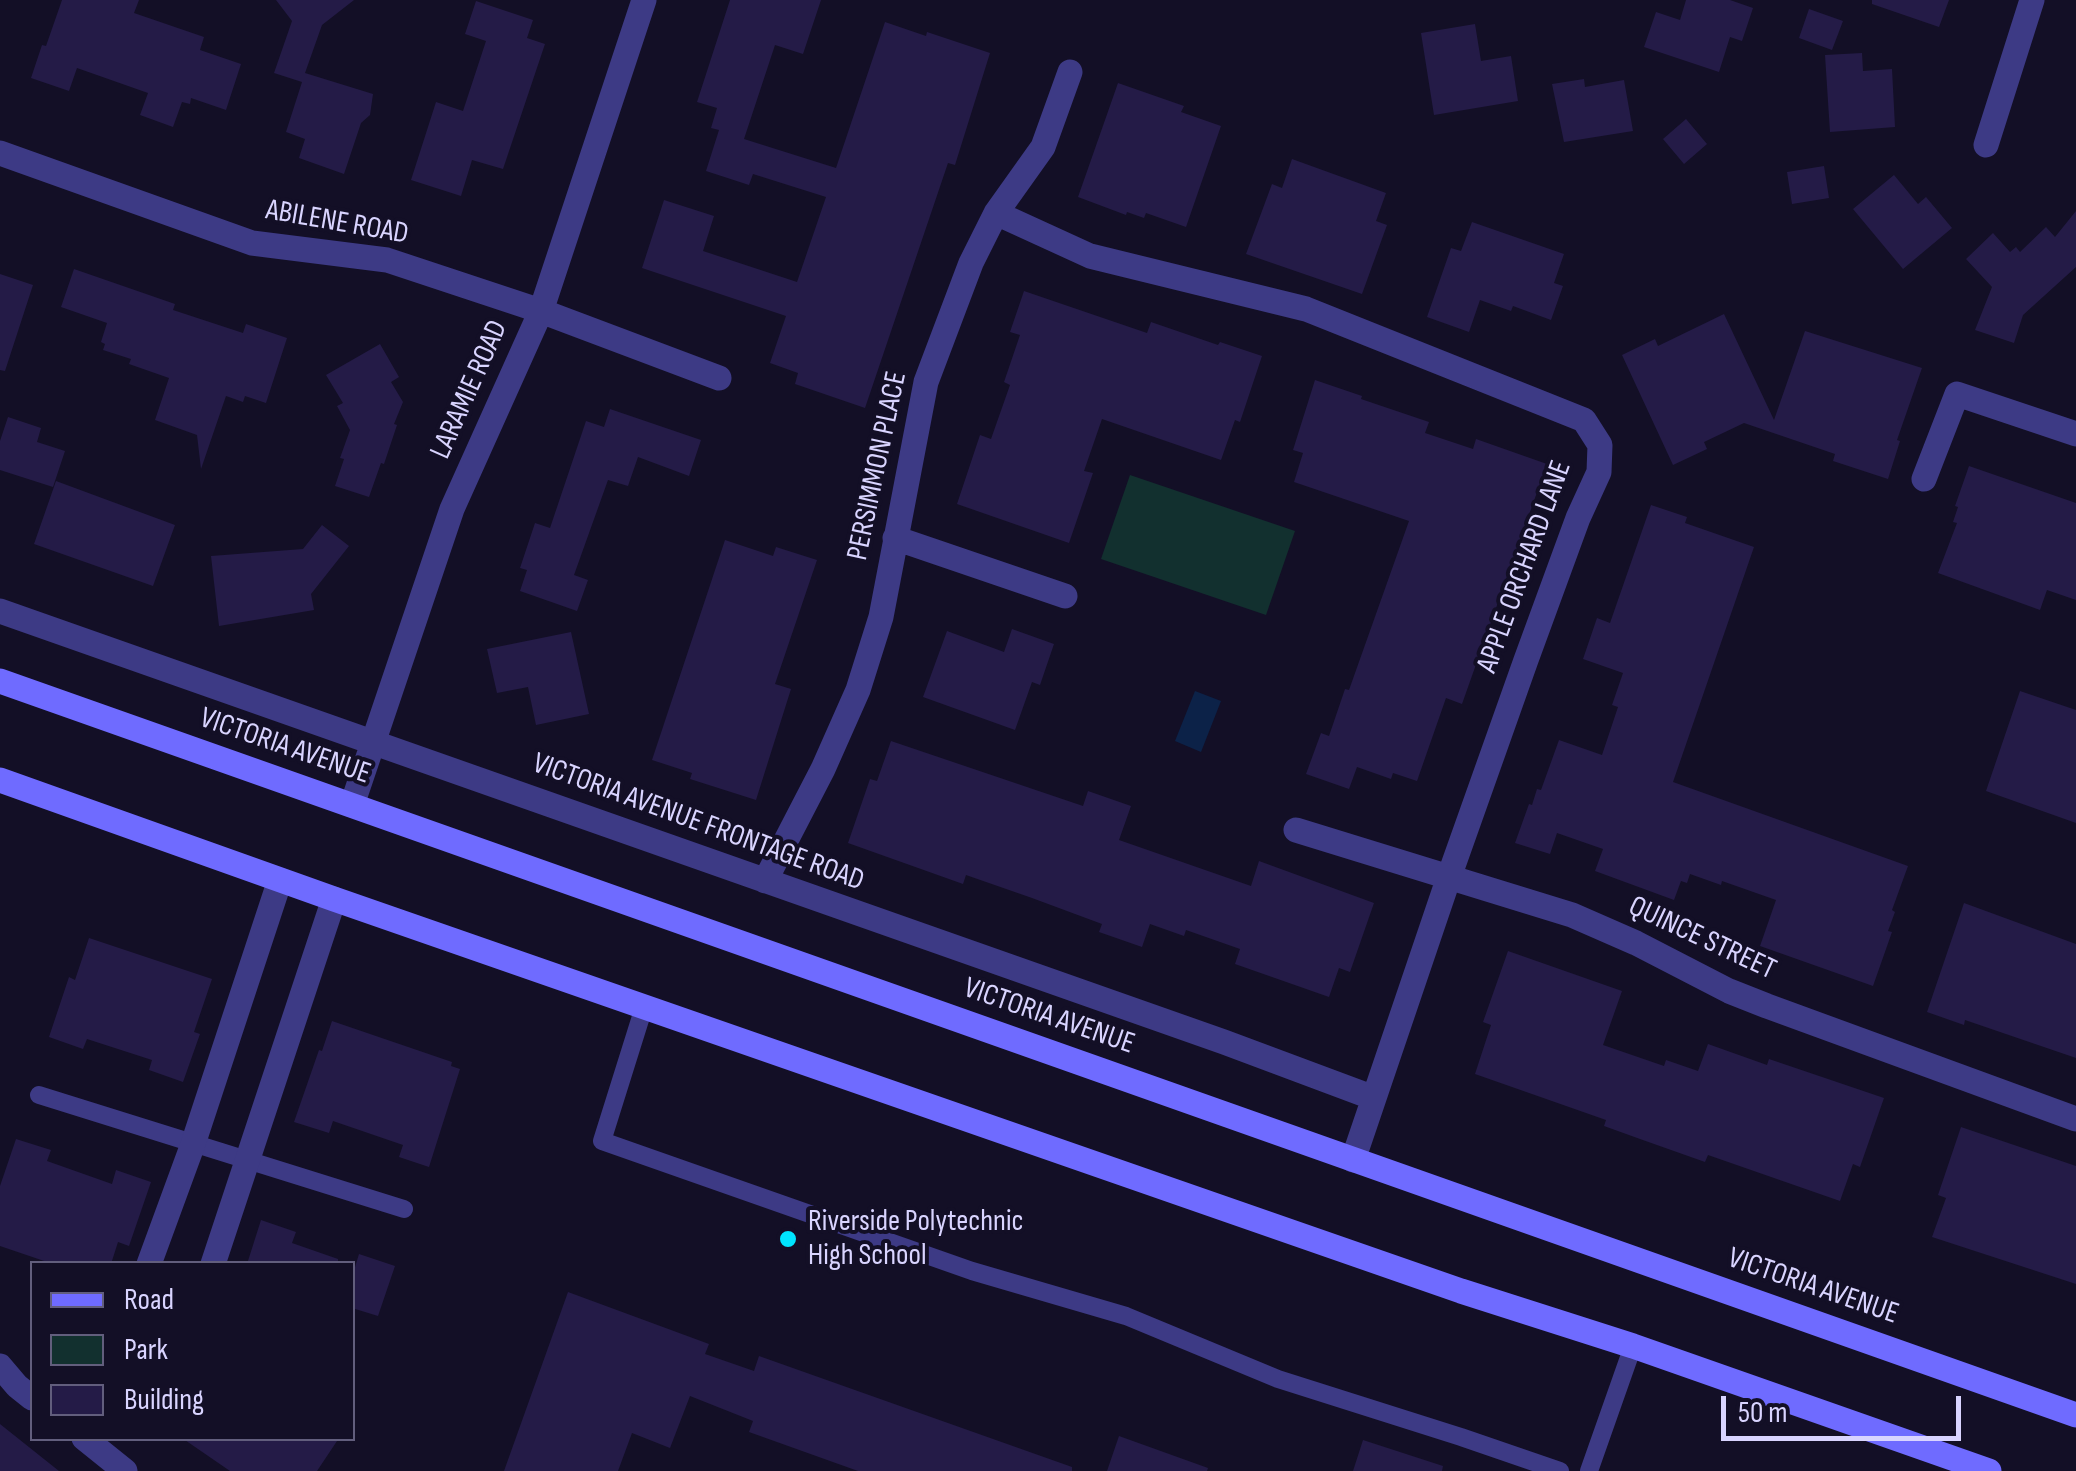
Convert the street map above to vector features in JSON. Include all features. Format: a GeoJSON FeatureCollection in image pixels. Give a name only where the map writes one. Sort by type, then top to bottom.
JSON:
{"type":"FeatureCollection","features":[{"type":"Feature","properties":{"kind":"main road","name":"VICTORIA AVENUE"},"geometry":{"type":"LineString","coordinates":[[0,681],[2076,1415]]}},
{"type":"Feature","properties":{"kind":"main road"},"geometry":{"type":"LineString","coordinates":[[0,780],[1461,1291],[1632,1346],[1988,1471]]}},
{"type":"Feature","properties":{"kind":"street","name":"LARAMIE ROAD"},"geometry":{"type":"LineString","coordinates":[[352,805],[452,509],[542,311],[644,0]]}},
{"type":"Feature","properties":{"kind":"street"},"geometry":{"type":"LineString","coordinates":[[1986,145],[2032,0]]}},
{"type":"Feature","properties":{"kind":"street","name":"PERSIMMON PLACE"},"geometry":{"type":"LineString","coordinates":[[766,882],[858,690],[880,617],[926,382],[970,263],[996,213],[1043,148],[1070,72]]}},
{"type":"Feature","properties":{"kind":"street","name":"ABILENE ROAD"},"geometry":{"type":"LineString","coordinates":[[0,154],[252,243],[387,260],[542,311],[719,378]]}},
{"type":"Feature","properties":{"kind":"street","name":"APPLE ORCHARD LANE"},"geometry":{"type":"LineString","coordinates":[[996,213],[1090,256],[1306,309],[1584,420],[1600,445],[1599,472],[1578,518],[1448,877],[1354,1160]]}},
{"type":"Feature","properties":{"kind":"street"},"geometry":{"type":"LineString","coordinates":[[1924,479],[1957,394],[2076,434]]}},
{"type":"Feature","properties":{"kind":"street"},"geometry":{"type":"LineString","coordinates":[[895,538],[1065,596]]}},
{"type":"Feature","properties":{"kind":"street","name":"VICTORIA AVENUE FRONTAGE ROAD"},"geometry":{"type":"LineString","coordinates":[[0,611],[1374,1098]]}},
{"type":"Feature","properties":{"kind":"street","name":"QUINCE STREET"},"geometry":{"type":"LineString","coordinates":[[1296,830],[1572,915],[1729,991],[2076,1119]]}},
{"type":"Feature","properties":{"kind":"street"},"geometry":{"type":"LineString","coordinates":[[150,1261],[194,1144],[280,880]]}},
{"type":"Feature","properties":{"kind":"street"},"geometry":{"type":"LineString","coordinates":[[214,1261],[334,899]]}},
{"type":"Feature","properties":{"kind":"street"},"geometry":{"type":"LineString","coordinates":[[0,1366],[30,1396]]}},
{"type":"Feature","properties":{"kind":"street"},"geometry":{"type":"LineString","coordinates":[[95,1442],[126,1471]]}},
{"type":"Feature","properties":{"kind":"lane"},"geometry":{"type":"LineString","coordinates":[[644,1007],[602,1140],[972,1271],[1126,1316],[1278,1379],[1560,1471]]}},
{"type":"Feature","properties":{"kind":"lane"},"geometry":{"type":"LineString","coordinates":[[39,1095],[404,1209]]}},
{"type":"Feature","properties":{"kind":"lane"},"geometry":{"type":"LineString","coordinates":[[1590,1471],[1632,1346]]}},
{"type":"Feature","properties":{"kind":"green space"},"geometry":{"type":"Polygon","coordinates":[[[1130,475],[1295,531],[1266,615],[1101,559],[1130,475]]]}},
{"type":"Feature","properties":{"kind":"water"},"geometry":{"type":"Polygon","coordinates":[[[1195,691],[1221,701],[1201,752],[1175,741],[1195,691]]]}},
{"type":"Feature","properties":{"kind":"building"},"geometry":{"type":"Polygon","coordinates":[[[62,0],[139,0],[134,13],[204,37],[200,50],[241,64],[226,110],[191,98],[190,104],[182,102],[173,127],[140,115],[148,93],[77,68],[69,91],[31,78],[62,0]]]}},
{"type":"Feature","properties":{"kind":"building"},"geometry":{"type":"Polygon","coordinates":[[[276,0],[354,0],[322,25],[305,73],[373,94],[370,115],[361,123],[344,174],[299,158],[305,139],[286,132],[302,82],[274,73],[292,21],[276,0]]]}},
{"type":"Feature","properties":{"kind":"building"},"geometry":{"type":"Polygon","coordinates":[[[730,0],[821,0],[803,54],[775,45],[744,139],[836,168],[885,22],[990,53],[955,165],[948,163],[865,408],[795,384],[798,373],[770,363],[786,316],[642,268],[664,200],[714,216],[703,251],[797,282],[826,197],[753,174],[749,185],[706,171],[719,130],[711,128],[717,108],[697,102],[730,0]]]}},
{"type":"Feature","properties":{"kind":"building"},"geometry":{"type":"Polygon","coordinates":[[[1686,0],[1730,0],[1753,8],[1742,41],[1730,37],[1719,72],[1644,47],[1656,12],[1680,20],[1686,0]]]}},
{"type":"Feature","properties":{"kind":"building"},"geometry":{"type":"Polygon","coordinates":[[[1872,0],[1949,0],[1939,27],[1872,4],[1872,0]]]}},
{"type":"Feature","properties":{"kind":"building"},"geometry":{"type":"Polygon","coordinates":[[[476,1],[533,20],[527,38],[545,44],[503,169],[472,160],[461,196],[411,180],[436,102],[463,111],[486,41],[465,34],[476,1]]]}},
{"type":"Feature","properties":{"kind":"building"},"geometry":{"type":"Polygon","coordinates":[[[1809,9],[1843,21],[1832,50],[1799,38],[1809,9]]]}},
{"type":"Feature","properties":{"kind":"building"},"geometry":{"type":"Polygon","coordinates":[[[1475,24],[1481,61],[1511,56],[1518,101],[1434,115],[1421,33],[1475,24]]]}},
{"type":"Feature","properties":{"kind":"building"},"geometry":{"type":"Polygon","coordinates":[[[1862,53],[1863,71],[1892,69],[1895,127],[1830,132],[1825,55],[1862,53]]]}},
{"type":"Feature","properties":{"kind":"building"},"geometry":{"type":"Polygon","coordinates":[[[1584,79],[1585,87],[1624,80],[1633,131],[1564,142],[1552,84],[1584,79]]]}},
{"type":"Feature","properties":{"kind":"building"},"geometry":{"type":"Polygon","coordinates":[[[1118,83],[1184,106],[1181,112],[1221,126],[1186,227],[1146,213],[1144,218],[1127,212],[1126,215],[1078,197],[1118,83]]]}},
{"type":"Feature","properties":{"kind":"building"},"geometry":{"type":"Polygon","coordinates":[[[1686,119],[1707,144],[1684,164],[1663,139],[1686,119]]]}},
{"type":"Feature","properties":{"kind":"building"},"geometry":{"type":"Polygon","coordinates":[[[1292,159],[1386,193],[1376,221],[1387,225],[1362,294],[1246,254],[1272,184],[1282,188],[1292,159]]]}},
{"type":"Feature","properties":{"kind":"building"},"geometry":{"type":"Polygon","coordinates":[[[1824,166],[1829,198],[1792,204],[1787,172],[1824,166]]]}},
{"type":"Feature","properties":{"kind":"building"},"geometry":{"type":"Polygon","coordinates":[[[1894,175],[1918,204],[1926,197],[1952,228],[1903,269],[1853,209],[1894,175]]]}},
{"type":"Feature","properties":{"kind":"building"},"geometry":{"type":"Polygon","coordinates":[[[2076,211],[2076,267],[2023,315],[2014,343],[1975,330],[1992,287],[1966,259],[1993,233],[2010,252],[2016,247],[2020,252],[2046,227],[2055,237],[2076,211]]]}},
{"type":"Feature","properties":{"kind":"building"},"geometry":{"type":"Polygon","coordinates":[[[1472,222],[1564,254],[1554,283],[1563,286],[1551,320],[1513,306],[1511,311],[1480,300],[1469,332],[1427,317],[1451,248],[1461,251],[1472,222]]]}},
{"type":"Feature","properties":{"kind":"building"},"geometry":{"type":"Polygon","coordinates":[[[74,269],[175,304],[173,310],[243,333],[246,324],[287,338],[266,403],[245,396],[243,402],[226,396],[201,469],[197,435],[155,420],[169,378],[103,350],[105,344],[101,342],[107,323],[61,307],[74,269]]]}},
{"type":"Feature","properties":{"kind":"building"},"geometry":{"type":"Polygon","coordinates":[[[0,274],[33,285],[5,371],[0,370],[0,274]]]}},
{"type":"Feature","properties":{"kind":"building"},"geometry":{"type":"Polygon","coordinates":[[[1024,291],[1147,333],[1151,322],[1262,356],[1240,422],[1235,420],[1221,460],[1102,419],[1084,471],[1093,473],[1069,543],[957,504],[980,435],[991,439],[1010,385],[1004,382],[1020,335],[1010,332],[1024,291]]]}},
{"type":"Feature","properties":{"kind":"building"},"geometry":{"type":"Polygon","coordinates":[[[1724,314],[1774,420],[1805,331],[1922,368],[1888,479],[1833,461],[1835,454],[1744,423],[1704,442],[1707,449],[1673,465],[1622,355],[1655,339],[1658,346],[1724,314]]]}},
{"type":"Feature","properties":{"kind":"building"},"geometry":{"type":"Polygon","coordinates":[[[380,344],[399,377],[391,382],[403,402],[384,464],[381,463],[369,497],[335,486],[350,430],[337,406],[343,403],[326,375],[380,344]]]}},
{"type":"Feature","properties":{"kind":"building"},"geometry":{"type":"Polygon","coordinates":[[[1315,380],[1429,422],[1425,433],[1473,449],[1476,439],[1547,464],[1462,704],[1446,698],[1417,781],[1393,773],[1391,779],[1357,767],[1349,789],[1306,774],[1321,733],[1329,736],[1345,689],[1349,690],[1409,521],[1294,482],[1303,453],[1293,450],[1315,380]]]}},
{"type":"Feature","properties":{"kind":"building"},"geometry":{"type":"Polygon","coordinates":[[[610,409],[701,440],[689,476],[638,457],[628,486],[608,480],[574,575],[588,580],[577,611],[520,591],[527,570],[520,568],[535,523],[550,528],[586,421],[604,427],[610,409]]]}},
{"type":"Feature","properties":{"kind":"building"},"geometry":{"type":"Polygon","coordinates":[[[8,417],[41,428],[37,442],[65,451],[53,487],[0,470],[0,441],[8,417]]]}},
{"type":"Feature","properties":{"kind":"building"},"geometry":{"type":"Polygon","coordinates":[[[1969,466],[2076,503],[2076,600],[2047,590],[2040,610],[1938,573],[1957,523],[1953,522],[1958,507],[1955,506],[1969,466]]]}},
{"type":"Feature","properties":{"kind":"building"},"geometry":{"type":"Polygon","coordinates":[[[56,481],[175,525],[153,586],[34,544],[56,481]]]}},
{"type":"Feature","properties":{"kind":"building"},"geometry":{"type":"Polygon","coordinates":[[[1651,505],[1687,517],[1685,523],[1754,547],[1673,782],[1908,866],[1892,910],[1895,912],[1888,931],[1892,932],[1873,986],[1760,946],[1776,900],[1690,874],[1687,883],[1681,881],[1674,900],[1595,871],[1603,849],[1557,833],[1550,854],[1515,843],[1529,804],[1532,805],[1537,789],[1541,790],[1559,740],[1602,755],[1618,707],[1612,705],[1623,673],[1583,659],[1597,618],[1610,623],[1651,505]]]}},
{"type":"Feature","properties":{"kind":"building"},"geometry":{"type":"Polygon","coordinates":[[[322,525],[349,546],[311,594],[314,610],[219,626],[211,556],[303,549],[322,525]]]}},
{"type":"Feature","properties":{"kind":"building"},"geometry":{"type":"Polygon","coordinates":[[[725,540],[773,556],[776,547],[817,560],[775,684],[791,689],[756,800],[690,779],[692,773],[652,760],[725,540]]]}},
{"type":"Feature","properties":{"kind":"building"},"geometry":{"type":"Polygon","coordinates":[[[1012,629],[1054,644],[1040,685],[1032,682],[1015,730],[923,697],[947,631],[1004,652],[1012,629]]]}},
{"type":"Feature","properties":{"kind":"building"},"geometry":{"type":"Polygon","coordinates":[[[571,632],[589,714],[536,725],[528,687],[497,693],[487,649],[571,632]]]}},
{"type":"Feature","properties":{"kind":"building"},"geometry":{"type":"Polygon","coordinates":[[[2020,691],[2076,710],[2076,823],[1986,791],[2020,691]]]}},
{"type":"Feature","properties":{"kind":"building"},"geometry":{"type":"Polygon","coordinates":[[[891,741],[1083,806],[1088,791],[1131,806],[1119,840],[1251,886],[1259,861],[1374,903],[1350,972],[1339,968],[1329,997],[1235,964],[1240,949],[1186,930],[1184,936],[1150,924],[1142,947],[1099,932],[1102,924],[1032,898],[966,875],[963,884],[848,843],[870,779],[877,781],[891,741]]]}},
{"type":"Feature","properties":{"kind":"building"},"geometry":{"type":"Polygon","coordinates":[[[1964,903],[2076,944],[2076,1058],[1965,1020],[1964,1025],[1927,1012],[1964,903]]]}},
{"type":"Feature","properties":{"kind":"building"},"geometry":{"type":"Polygon","coordinates":[[[89,938],[212,979],[194,1032],[200,1034],[183,1082],[149,1070],[152,1060],[87,1039],[83,1049],[49,1037],[69,977],[75,980],[89,938]]]}},
{"type":"Feature","properties":{"kind":"building"},"geometry":{"type":"Polygon","coordinates":[[[1508,951],[1622,991],[1603,1045],[1664,1066],[1666,1060],[1698,1071],[1708,1044],[1767,1065],[1769,1059],[1884,1098],[1860,1167],[1853,1164],[1840,1201],[1708,1155],[1705,1162],[1604,1126],[1606,1120],[1475,1074],[1491,1025],[1483,1022],[1508,951]]]}},
{"type":"Feature","properties":{"kind":"building"},"geometry":{"type":"Polygon","coordinates":[[[332,1021],[452,1062],[451,1066],[460,1069],[429,1167],[399,1157],[403,1145],[333,1121],[329,1133],[294,1122],[332,1021]]]}},
{"type":"Feature","properties":{"kind":"building"},"geometry":{"type":"Polygon","coordinates":[[[1961,1127],[2076,1166],[2076,1284],[1932,1237],[1946,1198],[1938,1195],[1961,1127]]]}},
{"type":"Feature","properties":{"kind":"building"},"geometry":{"type":"Polygon","coordinates":[[[16,1139],[51,1150],[47,1161],[112,1184],[116,1170],[151,1182],[129,1246],[118,1242],[112,1261],[44,1261],[0,1246],[0,1186],[16,1139]]]}},
{"type":"Feature","properties":{"kind":"building"},"geometry":{"type":"Polygon","coordinates":[[[261,1220],[296,1232],[292,1243],[338,1259],[338,1261],[248,1261],[261,1220]]]}},
{"type":"Feature","properties":{"kind":"building"},"geometry":{"type":"Polygon","coordinates":[[[359,1254],[395,1266],[378,1316],[355,1309],[355,1267],[359,1254]]]}},
{"type":"Feature","properties":{"kind":"building"},"geometry":{"type":"Polygon","coordinates":[[[568,1292],[709,1344],[705,1354],[754,1371],[759,1356],[1072,1467],[1072,1471],[858,1471],[749,1432],[753,1421],[690,1396],[670,1448],[632,1433],[618,1471],[504,1471],[568,1292]]]}},
{"type":"Feature","properties":{"kind":"building"},"geometry":{"type":"Polygon","coordinates":[[[0,1424],[59,1471],[0,1471],[0,1424]]]}},
{"type":"Feature","properties":{"kind":"building"},"geometry":{"type":"Polygon","coordinates":[[[1119,1436],[1208,1468],[1207,1471],[1107,1471],[1119,1436]]]}},
{"type":"Feature","properties":{"kind":"building"},"geometry":{"type":"Polygon","coordinates":[[[1363,1440],[1443,1466],[1442,1471],[1353,1471],[1363,1440]]]}},
{"type":"Feature","properties":{"kind":"building"},"geometry":{"type":"Polygon","coordinates":[[[186,1441],[337,1441],[317,1471],[230,1471],[186,1441]]]}},
{"type":"Feature","properties":{"kind":"place","name":"Riverside Polytechnic High School"},"geometry":{"type":"Point","coordinates":[788,1239]}}]}
